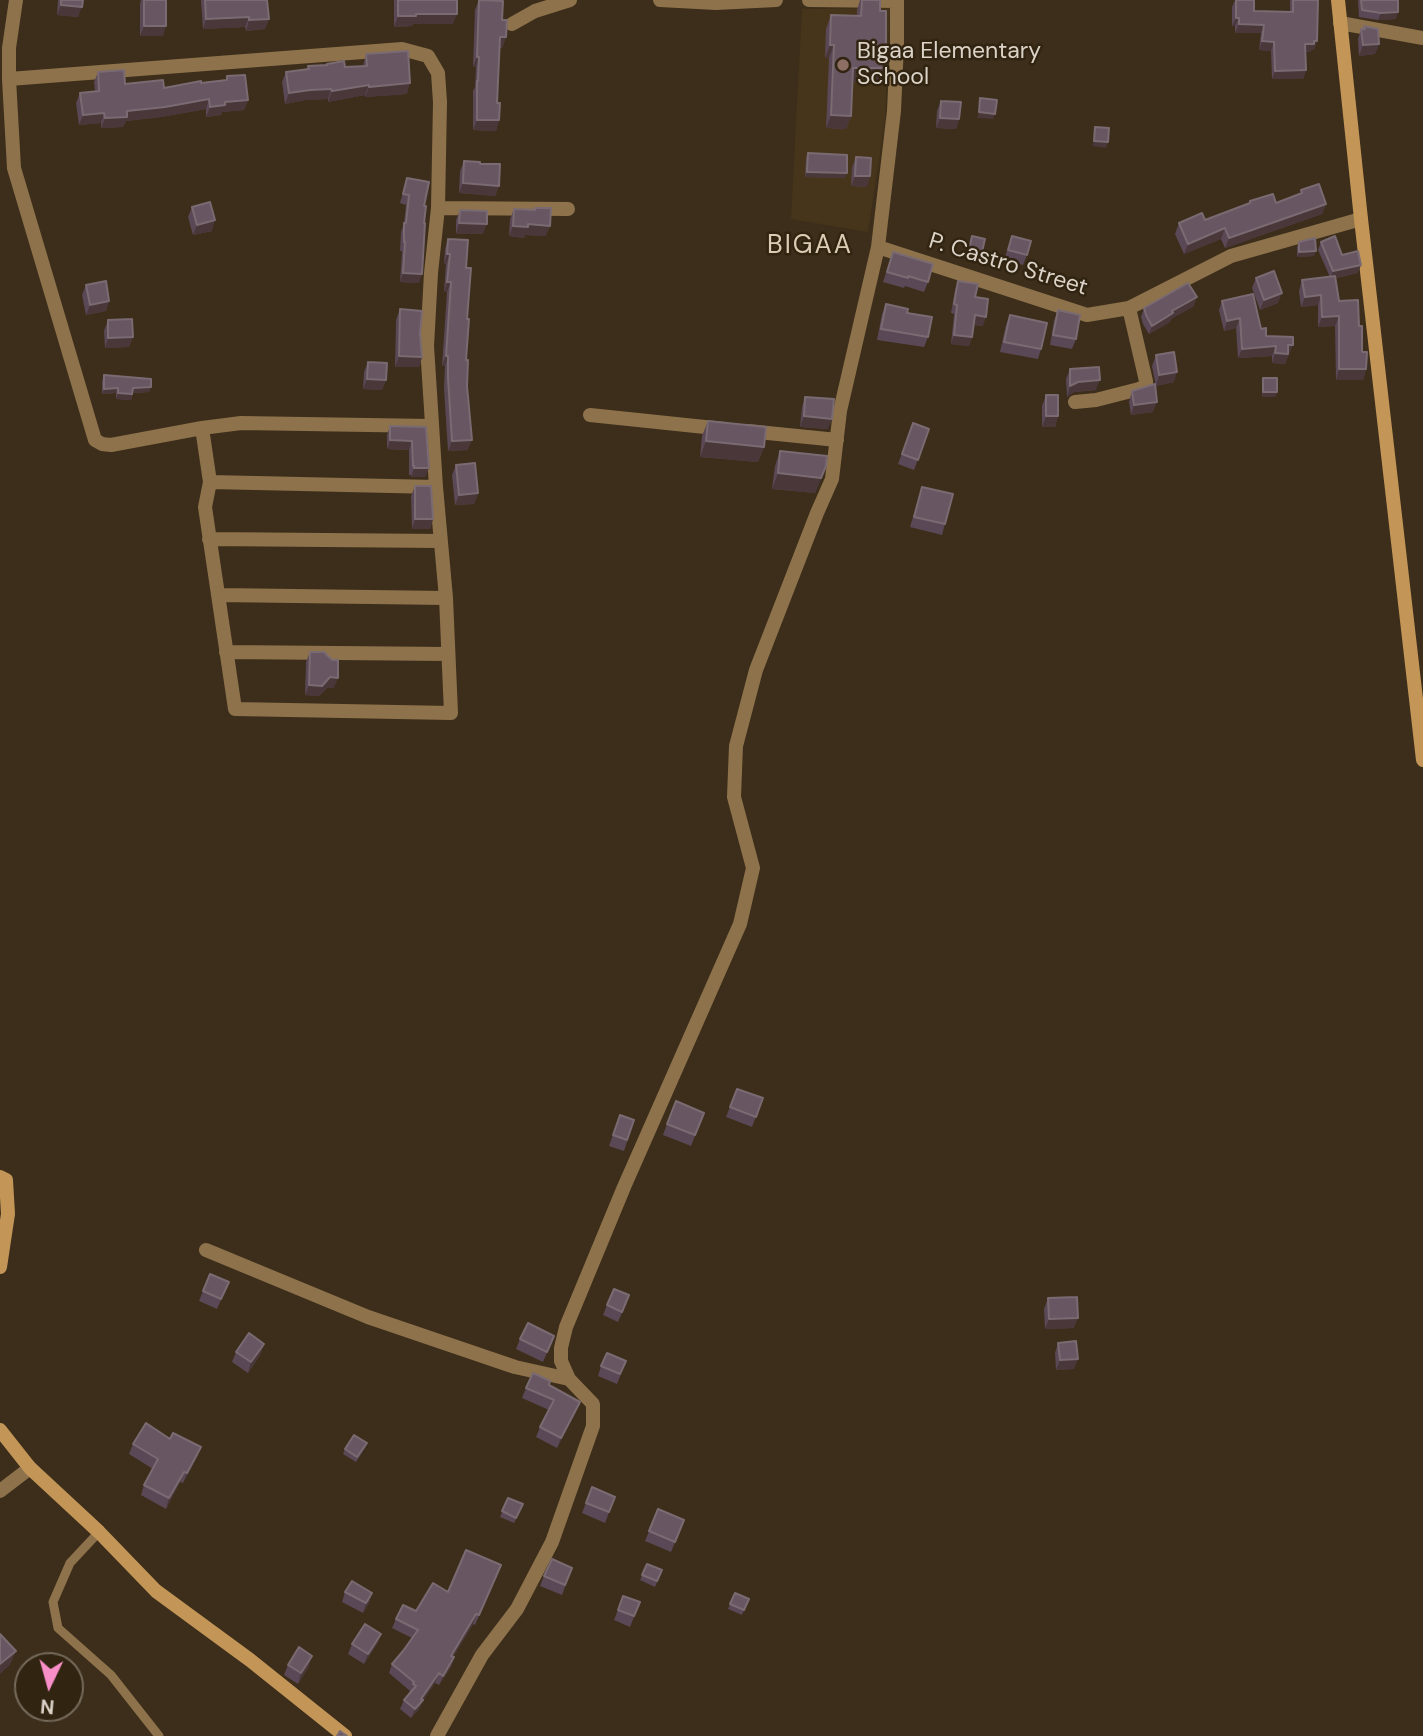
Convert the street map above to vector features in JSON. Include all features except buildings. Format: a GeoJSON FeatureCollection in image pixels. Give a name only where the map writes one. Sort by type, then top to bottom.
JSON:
{"type":"FeatureCollection","features":[{"type":"Feature","properties":{"kind":"street"},"geometry":{"type":"LineString","coordinates":[[16,0],[9,48],[13,168],[96,440],[111,445],[241,423],[431,426]]}},
{"type":"Feature","properties":{"kind":"street"},"geometry":{"type":"LineString","coordinates":[[512,24],[535,11],[570,0]]}},
{"type":"Feature","properties":{"kind":"street"},"geometry":{"type":"LineString","coordinates":[[660,0],[716,3],[776,0]]}},
{"type":"Feature","properties":{"kind":"street"},"geometry":{"type":"LineString","coordinates":[[437,1736],[482,1655],[517,1609],[552,1542],[593,1426],[593,1404],[569,1379],[561,1361],[566,1326],[624,1186],[740,924],[753,868],[734,797],[736,746],[756,670],[832,479],[840,411],[878,247],[894,111],[897,0],[809,0]]}},
{"type":"Feature","properties":{"kind":"street"},"geometry":{"type":"LineString","coordinates":[[1338,0],[1423,760]]}},
{"type":"Feature","properties":{"kind":"street"},"geometry":{"type":"LineString","coordinates":[[1340,23],[1423,38]]}},
{"type":"Feature","properties":{"kind":"street"},"geometry":{"type":"LineString","coordinates":[[9,79],[402,49],[428,56],[438,73],[438,208],[430,273],[427,346],[446,598],[450,713],[235,709],[205,507],[210,482],[202,428]]}},
{"type":"Feature","properties":{"kind":"street"},"geometry":{"type":"LineString","coordinates":[[438,208],[568,209]]}},
{"type":"Feature","properties":{"kind":"street","name":"P. Castro Street"},"geometry":{"type":"LineString","coordinates":[[878,247],[1087,315],[1129,308],[1231,256],[1361,219]]}},
{"type":"Feature","properties":{"kind":"street"},"geometry":{"type":"LineString","coordinates":[[1075,402],[1096,400],[1146,386],[1129,308]]}},
{"type":"Feature","properties":{"kind":"street"},"geometry":{"type":"LineString","coordinates":[[590,415],[837,440]]}},
{"type":"Feature","properties":{"kind":"street"},"geometry":{"type":"LineString","coordinates":[[210,482],[436,487]]}},
{"type":"Feature","properties":{"kind":"street"},"geometry":{"type":"LineString","coordinates":[[209,539],[440,541]]}},
{"type":"Feature","properties":{"kind":"street"},"geometry":{"type":"LineString","coordinates":[[218,595],[446,598]]}},
{"type":"Feature","properties":{"kind":"street"},"geometry":{"type":"LineString","coordinates":[[226,652],[448,654]]}},
{"type":"Feature","properties":{"kind":"street"},"geometry":{"type":"LineString","coordinates":[[0,1177],[6,1180],[8,1214],[0,1267]]}},
{"type":"Feature","properties":{"kind":"street"},"geometry":{"type":"LineString","coordinates":[[206,1250],[368,1317],[514,1367],[569,1379]]}},
{"type":"Feature","properties":{"kind":"street"},"geometry":{"type":"LineString","coordinates":[[0,1430],[30,1468],[99,1532],[156,1591],[250,1660],[345,1736]]}},
{"type":"Feature","properties":{"kind":"street"},"geometry":{"type":"LineString","coordinates":[[0,1491],[30,1468]]}},
{"type":"Feature","properties":{"kind":"lane"},"geometry":{"type":"LineString","coordinates":[[99,1532],[70,1563],[52,1602],[58,1628],[111,1675],[159,1736]]}},
{"type":"Feature","properties":{"kind":"shaded area","name":"Bigaa Elementary School"},"geometry":{"type":"Polygon","coordinates":[[[890,8],[885,121],[868,232],[791,219],[802,9],[890,8]]]}},
{"type":"Feature","properties":{"kind":"place","name":"Bigaa Elementary School"},"geometry":{"type":"Point","coordinates":[843,65]}},
{"type":"Feature","properties":{"kind":"district","name":"BIGAA"},"geometry":{"type":"Point","coordinates":[810,246]}}]}
